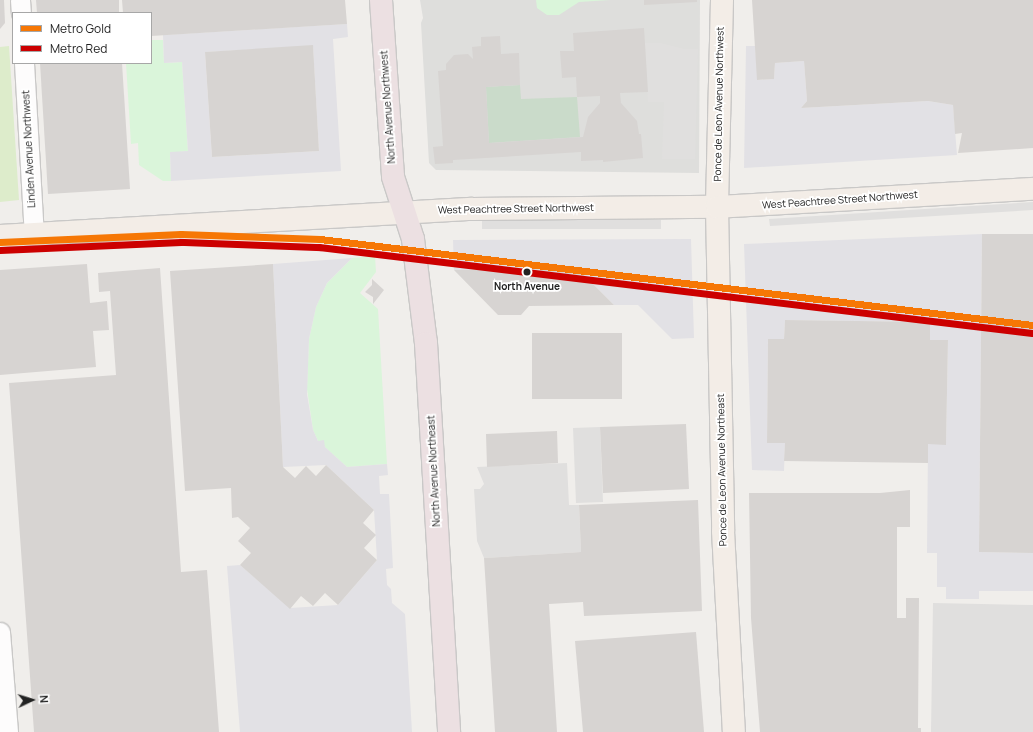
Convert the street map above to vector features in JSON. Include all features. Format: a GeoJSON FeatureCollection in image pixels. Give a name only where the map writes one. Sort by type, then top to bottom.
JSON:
{"type":"FeatureCollection","features":[{"type":"Feature","properties":{"kind":"highway","name":"North Avenue Northwest"},"geometry":{"type":"LineString","coordinates":[[381,0],[393,177],[406,212]]}},
{"type":"Feature","properties":{"kind":"highway","name":"North Avenue Northeast"},"geometry":{"type":"LineString","coordinates":[[406,212],[413,239],[426,343],[449,732]]}},
{"type":"Feature","properties":{"kind":"main road","name":"Ponce de Leon Avenue Northwest"},"geometry":{"type":"LineString","coordinates":[[717,207],[722,0]]}},
{"type":"Feature","properties":{"kind":"main road","name":"West Peachtree Street Northwest"},"geometry":{"type":"LineString","coordinates":[[0,236],[406,212],[472,209],[717,207],[1033,189]]}},
{"type":"Feature","properties":{"kind":"main road","name":"Ponce de Leon Avenue Northeast"},"geometry":{"type":"LineString","coordinates":[[717,207],[723,531],[734,732]]}},
{"type":"Feature","properties":{"kind":"street"},"geometry":{"type":"LineString","coordinates":[[20,0],[21,12]]}},
{"type":"Feature","properties":{"kind":"street","name":"Linden Avenue Northwest"},"geometry":{"type":"LineString","coordinates":[[24,64],[34,235]]}},
{"type":"Feature","properties":{"kind":"street"},"geometry":{"type":"LineString","coordinates":[[0,632],[8,732]]}},
{"type":"Feature","properties":{"kind":"shaded area"},"geometry":{"type":"Polygon","coordinates":[[[420,0],[700,0],[699,173],[436,170],[429,163],[421,23],[423,18],[420,0]]]}},
{"type":"Feature","properties":{"kind":"shaded area"},"geometry":{"type":"Polygon","coordinates":[[[347,24],[348,37],[333,39],[341,171],[171,181],[170,152],[188,151],[182,62],[164,63],[163,35],[347,24]],[[313,46],[205,52],[212,157],[319,151],[313,46]]]}},
{"type":"Feature","properties":{"kind":"shaded area"},"geometry":{"type":"Polygon","coordinates":[[[645,43],[660,43],[684,49],[698,49],[695,159],[662,159],[664,102],[648,102],[645,43]]]}},
{"type":"Feature","properties":{"kind":"shaded area"},"geometry":{"type":"Polygon","coordinates":[[[746,46],[755,46],[758,80],[774,79],[775,63],[804,61],[807,101],[801,108],[928,101],[953,105],[957,155],[744,168],[746,46]]]}},
{"type":"Feature","properties":{"kind":"shaded area"},"geometry":{"type":"Polygon","coordinates":[[[1033,202],[1033,210],[770,226],[769,219],[1033,202]]]}},
{"type":"Feature","properties":{"kind":"shaded area"},"geometry":{"type":"Polygon","coordinates":[[[482,220],[661,220],[661,229],[482,229],[482,220]]]}},
{"type":"Feature","properties":{"kind":"shaded area"},"geometry":{"type":"Polygon","coordinates":[[[982,234],[979,552],[1033,553],[1033,591],[979,591],[979,599],[946,599],[946,587],[937,587],[937,553],[927,553],[928,444],[946,444],[948,341],[930,340],[930,322],[785,320],[784,339],[768,339],[767,443],[785,443],[784,471],[752,470],[744,244],[982,234]]]}},
{"type":"Feature","properties":{"kind":"shaded area"},"geometry":{"type":"Polygon","coordinates":[[[691,239],[694,338],[672,339],[638,305],[614,305],[578,269],[454,270],[453,240],[691,239]]]}},
{"type":"Feature","properties":{"kind":"shaded area"},"geometry":{"type":"Polygon","coordinates":[[[352,258],[327,283],[316,307],[309,339],[307,394],[313,430],[318,441],[324,440],[325,447],[347,467],[387,464],[388,475],[379,476],[380,494],[389,494],[393,568],[386,569],[387,585],[391,589],[392,603],[405,614],[412,732],[240,732],[227,566],[240,565],[290,608],[338,605],[377,560],[374,510],[326,465],[283,467],[273,264],[352,258]]]}},
{"type":"Feature","properties":{"kind":"shaded area"},"geometry":{"type":"Polygon","coordinates":[[[600,427],[603,502],[576,503],[573,428],[600,427]]]}},
{"type":"Feature","properties":{"kind":"shaded area"},"geometry":{"type":"Polygon","coordinates":[[[567,463],[569,505],[579,505],[581,552],[484,558],[477,541],[474,489],[480,489],[484,484],[477,467],[567,463]]]}},
{"type":"Feature","properties":{"kind":"shaded area"},"geometry":{"type":"Polygon","coordinates":[[[933,603],[1033,605],[1033,732],[931,732],[933,603]]]}},
{"type":"Feature","properties":{"kind":"green space"},"geometry":{"type":"Polygon","coordinates":[[[536,0],[610,0],[579,2],[559,15],[547,15],[537,8],[536,0]]]}},
{"type":"Feature","properties":{"kind":"green space"},"geometry":{"type":"Polygon","coordinates":[[[152,40],[163,40],[164,63],[182,62],[188,151],[170,153],[171,181],[163,181],[139,165],[138,143],[131,144],[126,64],[152,64],[152,40]]]}},
{"type":"Feature","properties":{"kind":"green space"},"geometry":{"type":"Polygon","coordinates":[[[9,46],[19,200],[0,202],[0,47],[9,46]]]}},
{"type":"Feature","properties":{"kind":"green space"},"geometry":{"type":"Polygon","coordinates":[[[520,85],[521,99],[577,97],[580,137],[489,143],[486,87],[520,85]]]}},
{"type":"Feature","properties":{"kind":"green space"},"geometry":{"type":"Polygon","coordinates":[[[375,256],[376,272],[360,293],[378,309],[387,464],[347,467],[318,441],[313,430],[307,389],[309,339],[316,307],[327,283],[352,258],[375,256]]]}},
{"type":"Feature","properties":{"kind":"building"},"geometry":{"type":"Polygon","coordinates":[[[0,0],[4,0],[5,23],[0,29],[0,0]]]}},
{"type":"Feature","properties":{"kind":"building"},"geometry":{"type":"Polygon","coordinates":[[[36,0],[119,0],[119,12],[37,12],[36,0]]]}},
{"type":"Feature","properties":{"kind":"building"},"geometry":{"type":"Polygon","coordinates":[[[122,0],[345,0],[347,24],[152,36],[152,12],[123,12],[122,0]]]}},
{"type":"Feature","properties":{"kind":"building"},"geometry":{"type":"Polygon","coordinates":[[[644,0],[697,0],[697,2],[644,5],[644,0]]]}},
{"type":"Feature","properties":{"kind":"building"},"geometry":{"type":"Polygon","coordinates":[[[752,0],[1033,0],[1033,148],[958,153],[962,133],[955,134],[953,105],[928,101],[801,108],[807,101],[804,61],[775,63],[774,79],[757,80],[752,0]]]}},
{"type":"Feature","properties":{"kind":"building"},"geometry":{"type":"Polygon","coordinates":[[[644,28],[648,92],[620,93],[621,103],[637,121],[639,134],[641,134],[643,158],[603,162],[603,160],[581,161],[581,152],[453,160],[453,163],[435,164],[433,147],[443,146],[438,71],[446,70],[446,64],[454,55],[468,54],[473,59],[472,47],[481,46],[481,37],[500,36],[501,54],[519,53],[520,85],[486,87],[489,143],[583,137],[588,117],[600,103],[600,96],[577,97],[576,77],[562,78],[560,51],[574,51],[573,33],[644,28]]]}},
{"type":"Feature","properties":{"kind":"building"},"geometry":{"type":"Polygon","coordinates":[[[313,45],[319,151],[212,157],[205,52],[313,45]]]}},
{"type":"Feature","properties":{"kind":"building"},"geometry":{"type":"Polygon","coordinates":[[[40,64],[122,64],[130,189],[48,194],[40,64]]]}},
{"type":"Feature","properties":{"kind":"building"},"geometry":{"type":"Polygon","coordinates":[[[982,234],[1033,234],[1033,553],[979,552],[982,234]]]}},
{"type":"Feature","properties":{"kind":"building"},"geometry":{"type":"Polygon","coordinates":[[[87,264],[90,303],[107,301],[109,330],[93,331],[96,367],[0,375],[0,270],[87,264]]]}},
{"type":"Feature","properties":{"kind":"building"},"geometry":{"type":"Polygon","coordinates":[[[273,264],[283,467],[295,478],[306,466],[316,476],[326,465],[374,510],[363,523],[376,535],[364,548],[377,560],[338,605],[325,593],[313,606],[301,596],[290,609],[240,565],[251,553],[238,541],[250,528],[238,517],[232,518],[231,488],[185,491],[170,271],[273,264]]]}},
{"type":"Feature","properties":{"kind":"building"},"geometry":{"type":"Polygon","coordinates":[[[160,268],[181,572],[207,570],[219,732],[34,732],[9,383],[116,375],[110,291],[99,292],[98,273],[160,268]]]}},
{"type":"Feature","properties":{"kind":"building"},"geometry":{"type":"Polygon","coordinates":[[[578,269],[614,305],[529,306],[521,315],[498,315],[454,270],[578,269]]]}},
{"type":"Feature","properties":{"kind":"building"},"geometry":{"type":"Polygon","coordinates":[[[372,279],[384,290],[373,304],[373,297],[365,292],[372,285],[372,279]]]}},
{"type":"Feature","properties":{"kind":"building"},"geometry":{"type":"Polygon","coordinates":[[[785,320],[930,322],[930,340],[948,340],[946,445],[928,444],[928,463],[784,461],[785,443],[767,443],[768,339],[784,339],[785,320]]]}},
{"type":"Feature","properties":{"kind":"building"},"geometry":{"type":"Polygon","coordinates":[[[532,333],[622,333],[622,399],[532,399],[532,333]]]}},
{"type":"Feature","properties":{"kind":"building"},"geometry":{"type":"Polygon","coordinates":[[[686,424],[689,489],[603,493],[600,427],[686,424]]]}},
{"type":"Feature","properties":{"kind":"building"},"geometry":{"type":"Polygon","coordinates":[[[557,431],[558,463],[487,467],[486,434],[557,431]]]}},
{"type":"Feature","properties":{"kind":"building"},"geometry":{"type":"Polygon","coordinates":[[[910,490],[910,527],[897,527],[897,618],[906,618],[906,598],[919,598],[918,728],[921,728],[921,732],[760,732],[751,618],[749,493],[880,493],[910,490]]]}},
{"type":"Feature","properties":{"kind":"building"},"geometry":{"type":"Polygon","coordinates":[[[698,500],[702,611],[584,616],[583,602],[549,604],[557,732],[495,732],[484,558],[581,552],[579,505],[698,500]]]}},
{"type":"Feature","properties":{"kind":"building"},"geometry":{"type":"Polygon","coordinates":[[[696,632],[704,732],[583,732],[575,641],[696,632]]]}},
{"type":"Feature","properties":{"kind":"metro line","name":"Gold"},"geometry":{"type":"LineString","coordinates":[[0,242],[181,234],[320,239],[1033,325]]}},
{"type":"Feature","properties":{"kind":"metro line","name":"Red"},"geometry":{"type":"LineString","coordinates":[[0,250],[181,242],[319,247],[1032,333]]}},
{"type":"Feature","properties":{"kind":"place","name":"North Avenue"},"geometry":{"type":"Point","coordinates":[527,272]}}]}
